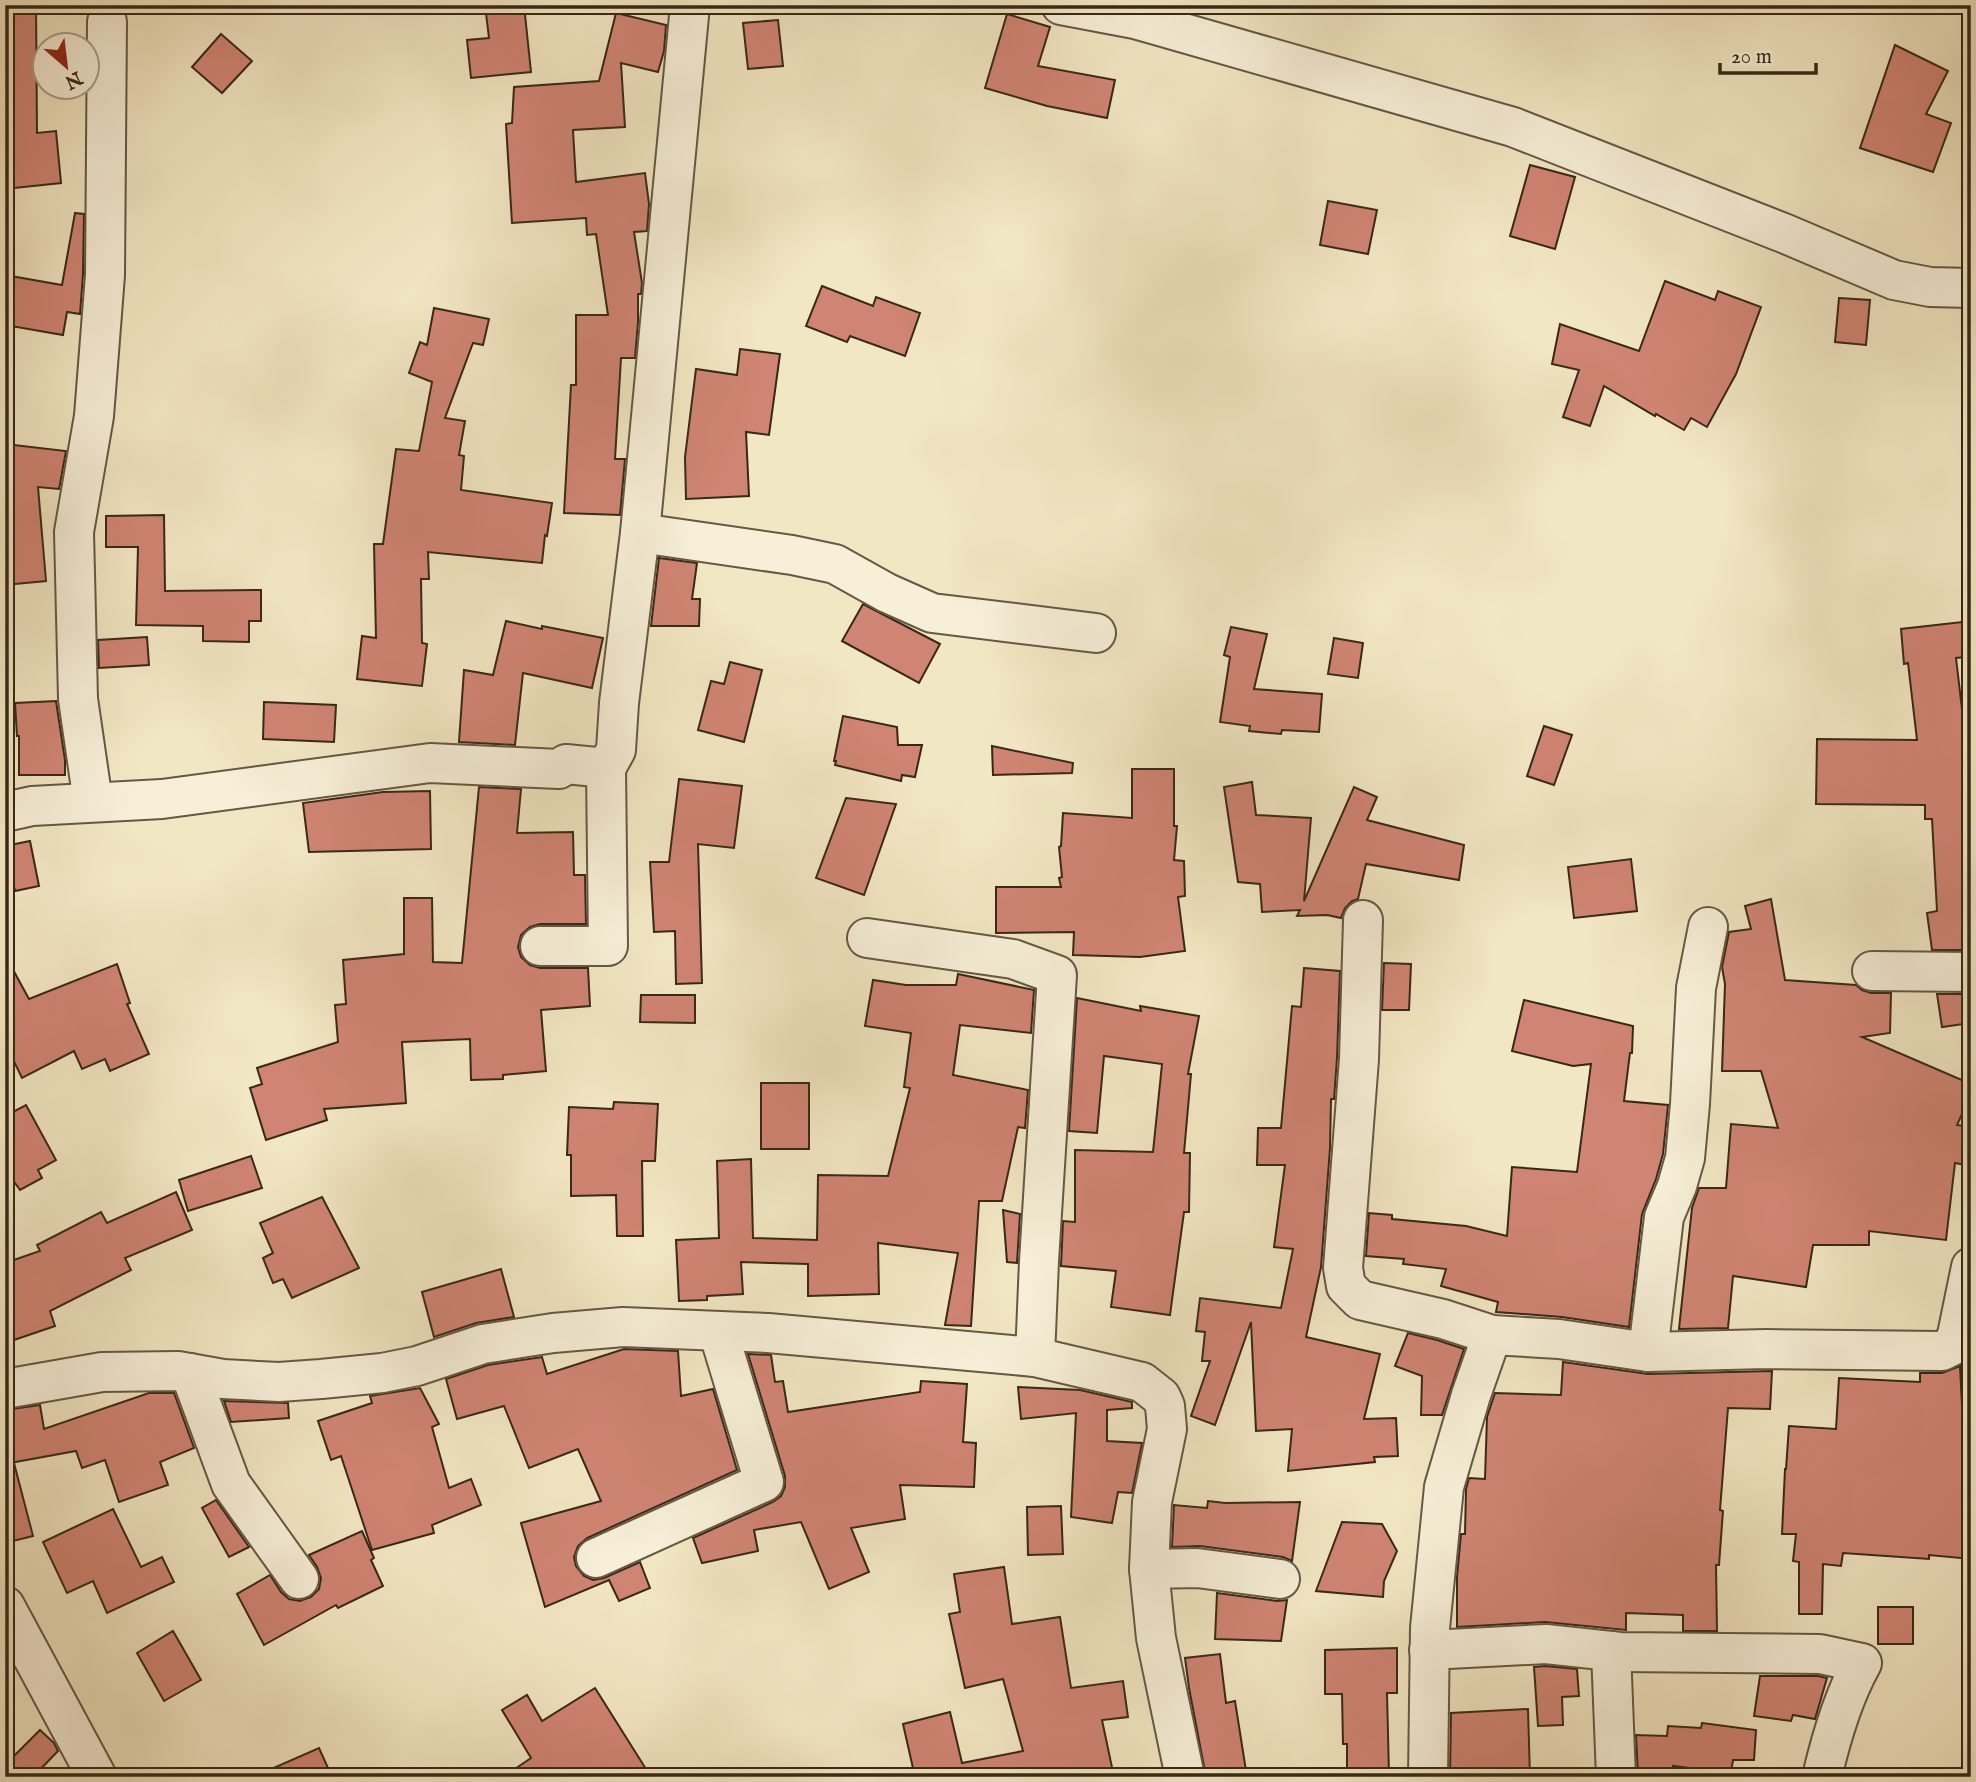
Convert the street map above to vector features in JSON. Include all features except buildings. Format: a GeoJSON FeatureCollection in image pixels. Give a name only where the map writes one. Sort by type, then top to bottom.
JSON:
{"type":"FeatureCollection","features":[{"type":"Feature","properties":{"kind":"street"},"geometry":{"type":"LineString","coordinates":[[540,946],[608,946],[606,768],[616,750],[640,533],[690,5]]}},
{"type":"Feature","properties":{"kind":"street"},"geometry":{"type":"LineString","coordinates":[[1061,5],[1135,19],[1513,127],[1786,234],[1894,280],[1930,287],[1971,288]]}},
{"type":"Feature","properties":{"kind":"street"},"geometry":{"type":"LineString","coordinates":[[93,802],[78,699],[74,532],[94,416],[105,275],[107,22]]}},
{"type":"Feature","properties":{"kind":"street"},"geometry":{"type":"LineString","coordinates":[[640,533],[792,555],[835,564],[887,593],[932,613],[1096,633]]}},
{"type":"Feature","properties":{"kind":"street"},"geometry":{"type":"LineString","coordinates":[[5,812],[32,806],[162,799],[430,763],[559,769],[566,764],[606,768]]}},
{"type":"Feature","properties":{"kind":"street"},"geometry":{"type":"LineString","coordinates":[[1363,920],[1360,1059],[1343,1268],[1346,1286],[1360,1300],[1443,1319],[1492,1335],[1559,1339],[1648,1352],[1766,1349],[1941,1351],[1951,1346],[1956,1335],[1971,1267]]}},
{"type":"Feature","properties":{"kind":"street"},"geometry":{"type":"LineString","coordinates":[[1648,1352],[1664,1217],[1685,1158],[1696,988],[1708,927]]}},
{"type":"Feature","properties":{"kind":"street"},"geometry":{"type":"LineString","coordinates":[[867,938],[1013,959],[1057,975],[1035,1357]]}},
{"type":"Feature","properties":{"kind":"street"},"geometry":{"type":"LineString","coordinates":[[1872,971],[1971,972]]}},
{"type":"Feature","properties":{"kind":"street"},"geometry":{"type":"LineString","coordinates":[[5,1389],[102,1372],[178,1371],[223,1379],[279,1382],[382,1373],[417,1366],[483,1344],[553,1333],[623,1327],[768,1333],[1035,1357],[1142,1382],[1161,1397],[1165,1406],[1167,1429],[1152,1502],[1149,1569],[1156,1638],[1185,1777]]}},
{"type":"Feature","properties":{"kind":"street"},"geometry":{"type":"LineString","coordinates":[[596,1558],[764,1482],[718,1331]]}},
{"type":"Feature","properties":{"kind":"street"},"geometry":{"type":"LineString","coordinates":[[1428,1777],[1429,1650],[1444,1487],[1492,1335]]}},
{"type":"Feature","properties":{"kind":"street"},"geometry":{"type":"LineString","coordinates":[[190,1373],[231,1484],[299,1580]]}},
{"type":"Feature","properties":{"kind":"street"},"geometry":{"type":"LineString","coordinates":[[1149,1569],[1197,1568],[1280,1579]]}},
{"type":"Feature","properties":{"kind":"street"},"geometry":{"type":"LineString","coordinates":[[5,1606],[97,1777]]}},
{"type":"Feature","properties":{"kind":"street"},"geometry":{"type":"LineString","coordinates":[[1429,1650],[1546,1644],[1611,1651],[1820,1654],[1862,1662],[1837,1724],[1822,1777]]}},
{"type":"Feature","properties":{"kind":"street"},"geometry":{"type":"LineString","coordinates":[[1611,1651],[1616,1777]]}}]}
